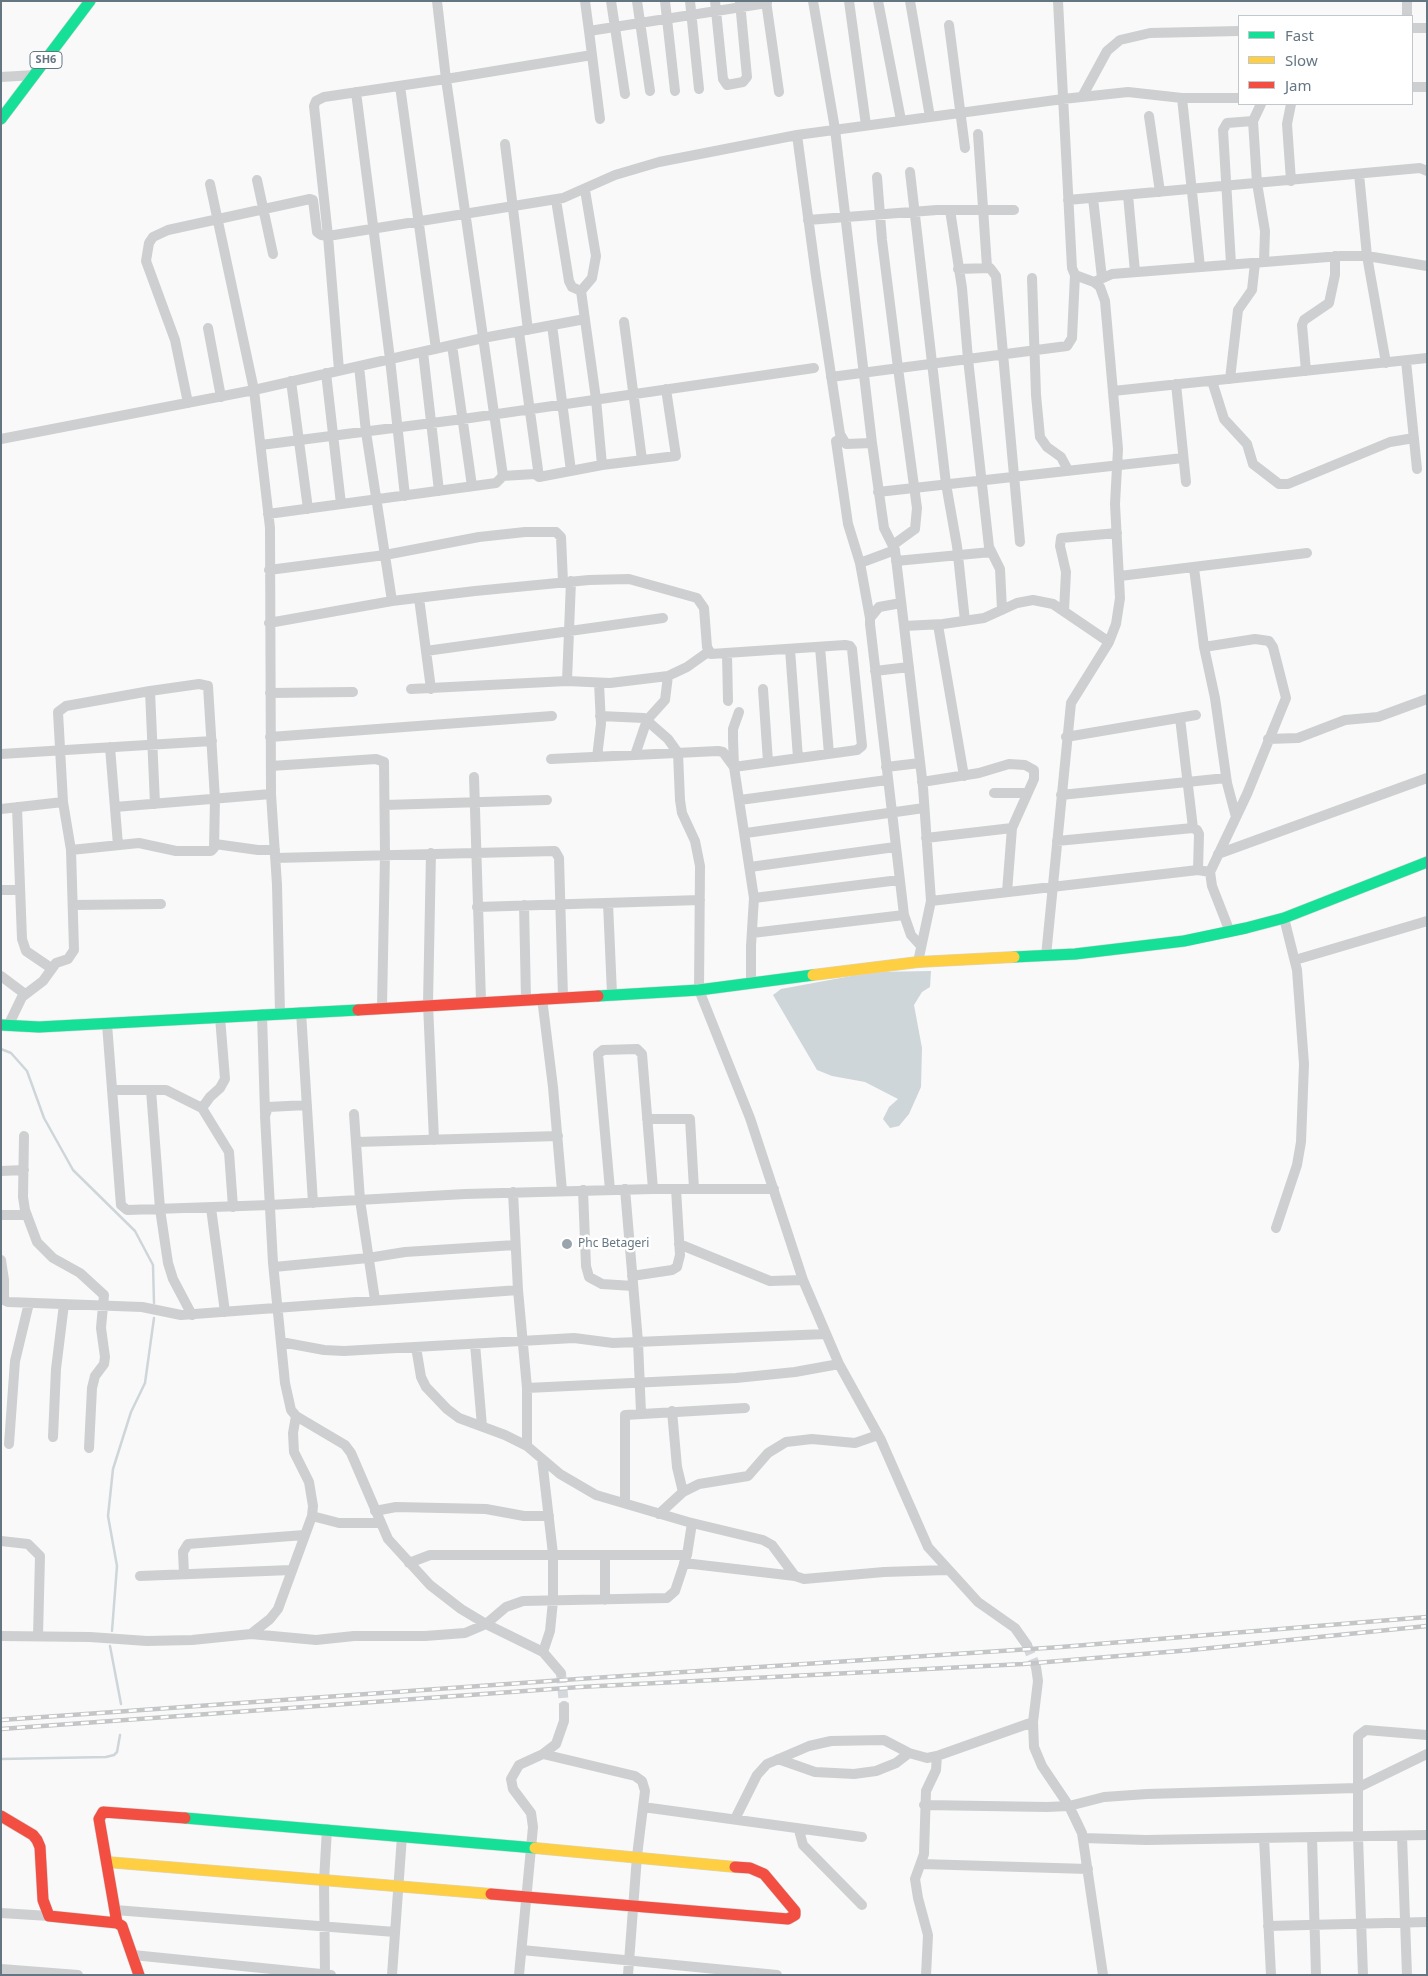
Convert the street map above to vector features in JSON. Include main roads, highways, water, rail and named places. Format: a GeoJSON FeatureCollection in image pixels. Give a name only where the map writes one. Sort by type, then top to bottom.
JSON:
{"type":"FeatureCollection","features":[{"type":"Feature","properties":{"kind":"waterway"},"geometry":{"type":"LineString","coordinates":[[1,1049],[11,1053],[27,1071],[44,1118],[73,1170],[135,1231],[153,1265],[154,1303]]}},
{"type":"Feature","properties":{"kind":"waterway"},"geometry":{"type":"LineString","coordinates":[[112,1631],[117,1566],[108,1516],[113,1469],[131,1412],[145,1383],[154,1318]]}},
{"type":"Feature","properties":{"kind":"waterway"},"geometry":{"type":"LineString","coordinates":[[110,1646],[121,1704]]}},
{"type":"Feature","properties":{"kind":"waterway"},"geometry":{"type":"LineString","coordinates":[[1,1759],[106,1757],[117,1752],[120,1735]]}},
{"type":"Feature","properties":{"kind":"tunnel"},"geometry":{"type":"LineString","coordinates":[[1027,1645],[1036,1667]]}},
{"type":"Feature","properties":{"kind":"tunnel"},"geometry":{"type":"LineString","coordinates":[[561,1673],[564,1706]]}},
{"type":"Feature","properties":{"kind":"railway"},"geometry":{"type":"LineString","coordinates":[[1,1720],[1061,1647],[1427,1617]]}},
{"type":"Feature","properties":{"kind":"railway"},"geometry":{"type":"LineString","coordinates":[[1,1729],[580,1687],[1023,1664],[1191,1650],[1427,1626]]}},
{"type":"Feature","properties":{"kind":"place","name":"Phc Betageri"},"geometry":{"type":"Point","coordinates":[567,1244]}}]}
